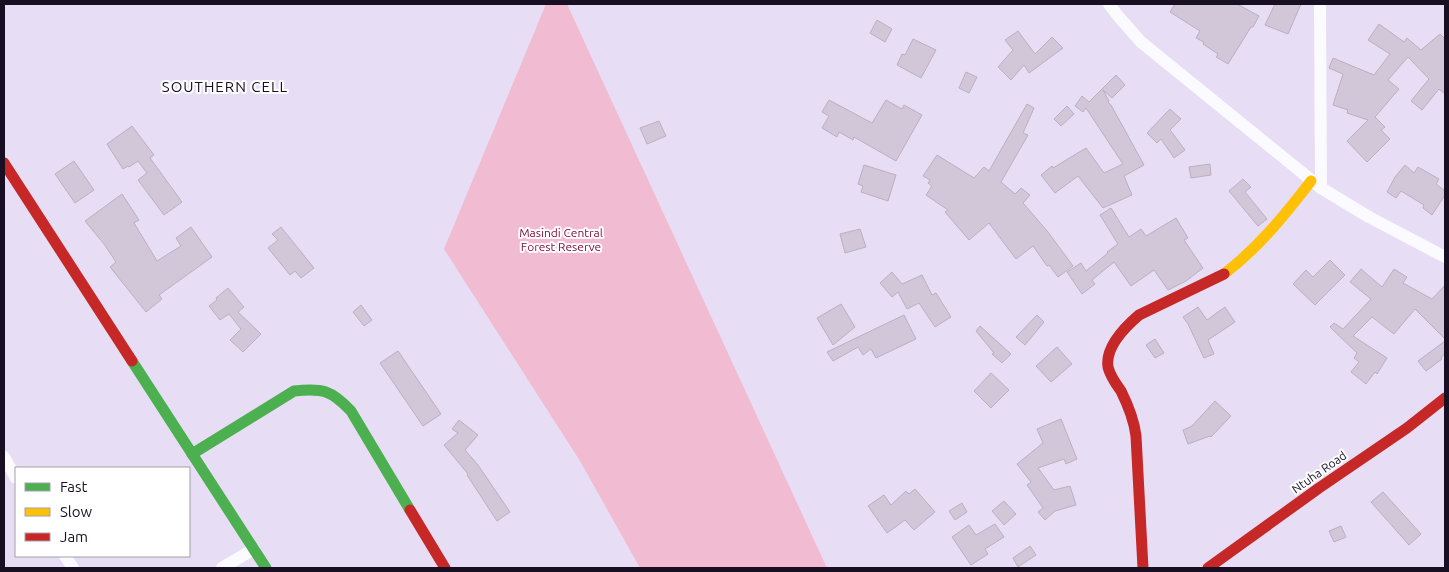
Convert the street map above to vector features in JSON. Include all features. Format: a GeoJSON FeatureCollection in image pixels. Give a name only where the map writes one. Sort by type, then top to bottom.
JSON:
{"type":"FeatureCollection","features":[{"type":"Feature","properties":{"kind":"street"},"geometry":{"type":"LineString","coordinates":[[1109,4],[1141,42],[1316,185],[1377,221],[1445,257]]}},
{"type":"Feature","properties":{"kind":"street"},"geometry":{"type":"LineString","coordinates":[[1143,568],[1139,451],[1128,409],[1109,369],[1110,354],[1129,322],[1139,315],[1221,276],[1232,268],[1316,185],[1320,4]]}},
{"type":"Feature","properties":{"kind":"street"},"geometry":{"type":"LineString","coordinates":[[4,163],[266,568]]}},
{"type":"Feature","properties":{"kind":"street"},"geometry":{"type":"LineString","coordinates":[[192,454],[294,391],[314,388],[329,391],[351,411],[445,568]]}},
{"type":"Feature","properties":{"kind":"street","name":"Ntuha Road"},"geometry":{"type":"LineString","coordinates":[[1208,568],[1319,488],[1407,428],[1445,398]]}},
{"type":"Feature","properties":{"kind":"street"},"geometry":{"type":"LineString","coordinates":[[4,458],[15,476]]}},
{"type":"Feature","properties":{"kind":"street"},"geometry":{"type":"LineString","coordinates":[[222,568],[254,548]]}},
{"type":"Feature","properties":{"kind":"street"},"geometry":{"type":"LineString","coordinates":[[66,557],[73,568]]}},
{"type":"Feature","properties":{"kind":"green space","name":"Masindi Central Forest Reserve"},"geometry":{"type":"Polygon","coordinates":[[[546,4],[567,4],[827,568],[640,568],[580,461],[444,249],[546,4]]]}},
{"type":"Feature","properties":{"kind":"building"},"geometry":{"type":"Polygon","coordinates":[[[1175,4],[1237,4],[1259,16],[1228,64],[1216,57],[1218,54],[1196,38],[1200,31],[1170,12],[1175,4]]]}},
{"type":"Feature","properties":{"kind":"building"},"geometry":{"type":"Polygon","coordinates":[[[1275,4],[1301,4],[1288,34],[1265,25],[1275,4]]]}},
{"type":"Feature","properties":{"kind":"building"},"geometry":{"type":"Polygon","coordinates":[[[877,20],[892,29],[885,42],[870,33],[877,20]]]}},
{"type":"Feature","properties":{"kind":"building"},"geometry":{"type":"Polygon","coordinates":[[[1379,24],[1404,42],[1407,38],[1421,50],[1440,34],[1445,39],[1445,94],[1439,89],[1422,110],[1411,101],[1429,79],[1408,57],[1388,80],[1399,89],[1375,117],[1385,127],[1381,130],[1390,139],[1367,162],[1347,141],[1368,120],[1347,113],[1348,110],[1333,105],[1343,74],[1329,68],[1333,58],[1374,75],[1390,54],[1368,40],[1379,24]]]}},
{"type":"Feature","properties":{"kind":"building"},"geometry":{"type":"Polygon","coordinates":[[[1018,31],[1035,54],[1052,37],[1063,48],[1029,73],[1024,65],[1011,80],[998,67],[1013,50],[1005,40],[1018,31]]]}},
{"type":"Feature","properties":{"kind":"building"},"geometry":{"type":"Polygon","coordinates":[[[913,39],[936,50],[921,78],[897,65],[902,54],[905,55],[913,39]]]}},
{"type":"Feature","properties":{"kind":"building"},"geometry":{"type":"Polygon","coordinates":[[[966,72],[977,77],[969,93],[959,88],[966,72]]]}},
{"type":"Feature","properties":{"kind":"building"},"geometry":{"type":"Polygon","coordinates":[[[1116,75],[1125,85],[1112,98],[1103,90],[1144,165],[1124,176],[1132,195],[1103,208],[1078,176],[1055,193],[1041,175],[1052,166],[1053,168],[1086,148],[1104,173],[1123,164],[1086,108],[1083,112],[1075,106],[1082,96],[1089,102],[1116,75]]]}},
{"type":"Feature","properties":{"kind":"building"},"geometry":{"type":"Polygon","coordinates":[[[829,100],[872,123],[886,100],[902,109],[904,105],[922,115],[896,161],[854,137],[853,140],[839,132],[837,137],[822,128],[829,116],[822,112],[829,100]]]}},
{"type":"Feature","properties":{"kind":"building"},"geometry":{"type":"Polygon","coordinates":[[[1027,104],[1034,108],[1023,133],[1028,135],[1001,182],[1015,194],[1021,188],[1030,195],[1023,203],[1048,232],[1073,266],[1058,277],[1049,265],[1047,266],[1033,246],[1016,259],[989,223],[969,240],[945,212],[948,210],[926,195],[932,186],[928,183],[930,180],[923,176],[937,155],[974,178],[984,167],[989,171],[1027,104]]]}},
{"type":"Feature","properties":{"kind":"building"},"geometry":{"type":"Polygon","coordinates":[[[1067,106],[1074,114],[1061,126],[1054,119],[1067,106]]]}},
{"type":"Feature","properties":{"kind":"building"},"geometry":{"type":"Polygon","coordinates":[[[1170,109],[1181,119],[1170,130],[1185,150],[1174,158],[1161,139],[1157,143],[1147,133],[1170,109]]]}},
{"type":"Feature","properties":{"kind":"building"},"geometry":{"type":"Polygon","coordinates":[[[659,121],[666,136],[647,144],[640,128],[659,121]]]}},
{"type":"Feature","properties":{"kind":"building"},"geometry":{"type":"Polygon","coordinates":[[[132,126],[154,155],[150,158],[182,202],[164,215],[138,180],[147,173],[138,161],[123,169],[107,144],[132,126]]]}},
{"type":"Feature","properties":{"kind":"building"},"geometry":{"type":"Polygon","coordinates":[[[74,161],[94,190],[75,203],[55,174],[74,161]]]}},
{"type":"Feature","properties":{"kind":"building"},"geometry":{"type":"Polygon","coordinates":[[[1210,164],[1211,175],[1191,178],[1189,167],[1210,164]]]}},
{"type":"Feature","properties":{"kind":"building"},"geometry":{"type":"Polygon","coordinates":[[[864,165],[896,175],[888,201],[861,192],[863,186],[858,184],[864,165]]]}},
{"type":"Feature","properties":{"kind":"building"},"geometry":{"type":"Polygon","coordinates":[[[1405,165],[1414,173],[1418,167],[1439,179],[1436,184],[1445,191],[1445,195],[1432,215],[1423,208],[1424,205],[1401,191],[1396,198],[1387,192],[1395,177],[1405,165]]]}},
{"type":"Feature","properties":{"kind":"building"},"geometry":{"type":"Polygon","coordinates":[[[1243,179],[1251,187],[1245,192],[1267,219],[1258,226],[1229,191],[1243,179]]]}},
{"type":"Feature","properties":{"kind":"building"},"geometry":{"type":"Polygon","coordinates":[[[122,194],[139,220],[134,223],[157,261],[181,246],[176,238],[191,227],[212,257],[159,295],[162,299],[146,312],[110,267],[116,262],[85,221],[122,194]]]}},
{"type":"Feature","properties":{"kind":"building"},"geometry":{"type":"Polygon","coordinates":[[[1111,208],[1129,237],[1141,229],[1146,236],[1176,218],[1188,238],[1184,240],[1203,268],[1186,281],[1168,290],[1154,270],[1131,286],[1114,262],[1092,280],[1095,284],[1082,294],[1067,272],[1081,263],[1086,271],[1118,244],[1100,215],[1111,208]]]}},
{"type":"Feature","properties":{"kind":"building"},"geometry":{"type":"Polygon","coordinates":[[[281,227],[314,268],[301,278],[295,271],[290,275],[268,248],[278,240],[272,234],[281,227]]]}},
{"type":"Feature","properties":{"kind":"building"},"geometry":{"type":"Polygon","coordinates":[[[860,229],[866,247],[845,253],[840,234],[860,229]]]}},
{"type":"Feature","properties":{"kind":"building"},"geometry":{"type":"Polygon","coordinates":[[[1330,260],[1345,275],[1315,305],[1293,284],[1306,270],[1313,277],[1330,260]]]}},
{"type":"Feature","properties":{"kind":"building"},"geometry":{"type":"Polygon","coordinates":[[[1361,269],[1382,287],[1394,269],[1407,277],[1403,283],[1432,299],[1445,285],[1445,339],[1415,309],[1394,334],[1372,317],[1353,336],[1387,358],[1377,374],[1375,372],[1366,384],[1351,372],[1359,362],[1354,358],[1357,353],[1330,327],[1334,323],[1343,329],[1371,299],[1350,282],[1361,269]]]}},
{"type":"Feature","properties":{"kind":"building"},"geometry":{"type":"Polygon","coordinates":[[[892,272],[902,284],[922,275],[932,295],[936,293],[951,317],[935,327],[919,303],[907,309],[898,292],[892,297],[880,283],[892,272]]]}},
{"type":"Feature","properties":{"kind":"building"},"geometry":{"type":"Polygon","coordinates":[[[228,288],[244,307],[238,312],[261,334],[243,352],[230,340],[241,329],[229,314],[220,320],[209,306],[228,288]]]}},
{"type":"Feature","properties":{"kind":"building"},"geometry":{"type":"Polygon","coordinates":[[[841,304],[855,327],[833,345],[817,318],[841,304]]]}},
{"type":"Feature","properties":{"kind":"building"},"geometry":{"type":"Polygon","coordinates":[[[361,305],[372,320],[364,326],[353,312],[361,305]]]}},
{"type":"Feature","properties":{"kind":"building"},"geometry":{"type":"Polygon","coordinates":[[[1198,307],[1207,320],[1225,307],[1235,322],[1208,340],[1214,354],[1204,358],[1183,317],[1198,307]]]}},
{"type":"Feature","properties":{"kind":"building"},"geometry":{"type":"Polygon","coordinates":[[[904,315],[916,339],[876,358],[871,349],[863,355],[858,347],[833,361],[827,352],[904,315]]]}},
{"type":"Feature","properties":{"kind":"building"},"geometry":{"type":"Polygon","coordinates":[[[1037,315],[1044,322],[1025,345],[1016,337],[1037,315]]]}},
{"type":"Feature","properties":{"kind":"building"},"geometry":{"type":"Polygon","coordinates":[[[980,326],[1011,354],[1002,363],[992,354],[994,353],[976,331],[980,326]]]}},
{"type":"Feature","properties":{"kind":"building"},"geometry":{"type":"Polygon","coordinates":[[[1155,339],[1164,353],[1155,358],[1146,345],[1155,339]]]}},
{"type":"Feature","properties":{"kind":"building"},"geometry":{"type":"Polygon","coordinates":[[[1445,341],[1445,353],[1442,359],[1426,371],[1418,361],[1445,341]]]}},
{"type":"Feature","properties":{"kind":"building"},"geometry":{"type":"Polygon","coordinates":[[[1057,347],[1072,364],[1051,382],[1036,366],[1057,347]]]}},
{"type":"Feature","properties":{"kind":"building"},"geometry":{"type":"Polygon","coordinates":[[[398,351],[441,414],[423,426],[380,363],[398,351]]]}},
{"type":"Feature","properties":{"kind":"building"},"geometry":{"type":"Polygon","coordinates":[[[991,373],[1009,390],[991,408],[974,391],[991,373]]]}},
{"type":"Feature","properties":{"kind":"building"},"geometry":{"type":"Polygon","coordinates":[[[1215,401],[1231,416],[1211,437],[1188,444],[1183,430],[1192,426],[1215,401]]]}},
{"type":"Feature","properties":{"kind":"building"},"geometry":{"type":"Polygon","coordinates":[[[1061,419],[1077,459],[1066,464],[1064,459],[1038,468],[1054,490],[1070,486],[1076,505],[1055,511],[1045,520],[1038,512],[1043,508],[1027,485],[1031,482],[1017,464],[1043,443],[1037,429],[1061,419]]]}},
{"type":"Feature","properties":{"kind":"building"},"geometry":{"type":"Polygon","coordinates":[[[459,420],[478,435],[465,450],[478,465],[510,512],[497,521],[468,474],[444,445],[458,433],[452,429],[459,420]]]}},
{"type":"Feature","properties":{"kind":"building"},"geometry":{"type":"Polygon","coordinates":[[[915,489],[935,512],[914,530],[905,520],[887,533],[868,506],[884,495],[891,505],[906,491],[909,494],[915,489]]]}},
{"type":"Feature","properties":{"kind":"building"},"geometry":{"type":"Polygon","coordinates":[[[1383,492],[1421,534],[1409,545],[1371,502],[1383,492]]]}},
{"type":"Feature","properties":{"kind":"building"},"geometry":{"type":"Polygon","coordinates":[[[1004,501],[1016,514],[1004,525],[992,511],[1004,501]]]}},
{"type":"Feature","properties":{"kind":"building"},"geometry":{"type":"Polygon","coordinates":[[[962,503],[967,512],[955,520],[949,511],[962,503]]]}},
{"type":"Feature","properties":{"kind":"building"},"geometry":{"type":"Polygon","coordinates":[[[995,524],[1004,537],[985,549],[988,554],[971,565],[952,537],[969,525],[976,535],[995,524]]]}},
{"type":"Feature","properties":{"kind":"building"},"geometry":{"type":"Polygon","coordinates":[[[1341,526],[1346,537],[1334,542],[1329,531],[1341,526]]]}},
{"type":"Feature","properties":{"kind":"building"},"geometry":{"type":"Polygon","coordinates":[[[1030,546],[1036,555],[1018,567],[1013,558],[1030,546]]]}},
{"type":"Feature","properties":{"kind":"traffic: fast"},"geometry":{"type":"LineString","coordinates":[[132,361],[266,568]]}},
{"type":"Feature","properties":{"kind":"traffic: fast"},"geometry":{"type":"LineString","coordinates":[[192,454],[294,391],[320,390],[338,399],[351,411],[410,510]]}},
{"type":"Feature","properties":{"kind":"traffic: slow"},"geometry":{"type":"LineString","coordinates":[[1224,274],[1270,230],[1311,181]]}},
{"type":"Feature","properties":{"kind":"traffic: jam"},"geometry":{"type":"LineString","coordinates":[[4,163],[132,361]]}},
{"type":"Feature","properties":{"kind":"traffic: jam"},"geometry":{"type":"LineString","coordinates":[[1143,568],[1136,436],[1128,407],[1108,367],[1110,352],[1122,331],[1139,315],[1224,274]]}},
{"type":"Feature","properties":{"kind":"traffic: jam"},"geometry":{"type":"LineString","coordinates":[[1208,568],[1319,488],[1407,428],[1445,398]]}},
{"type":"Feature","properties":{"kind":"traffic: jam"},"geometry":{"type":"LineString","coordinates":[[410,510],[445,568]]}},
{"type":"Feature","properties":{"kind":"district","name":"SOUTHERN CELL"},"geometry":{"type":"Point","coordinates":[225,86]}}]}
